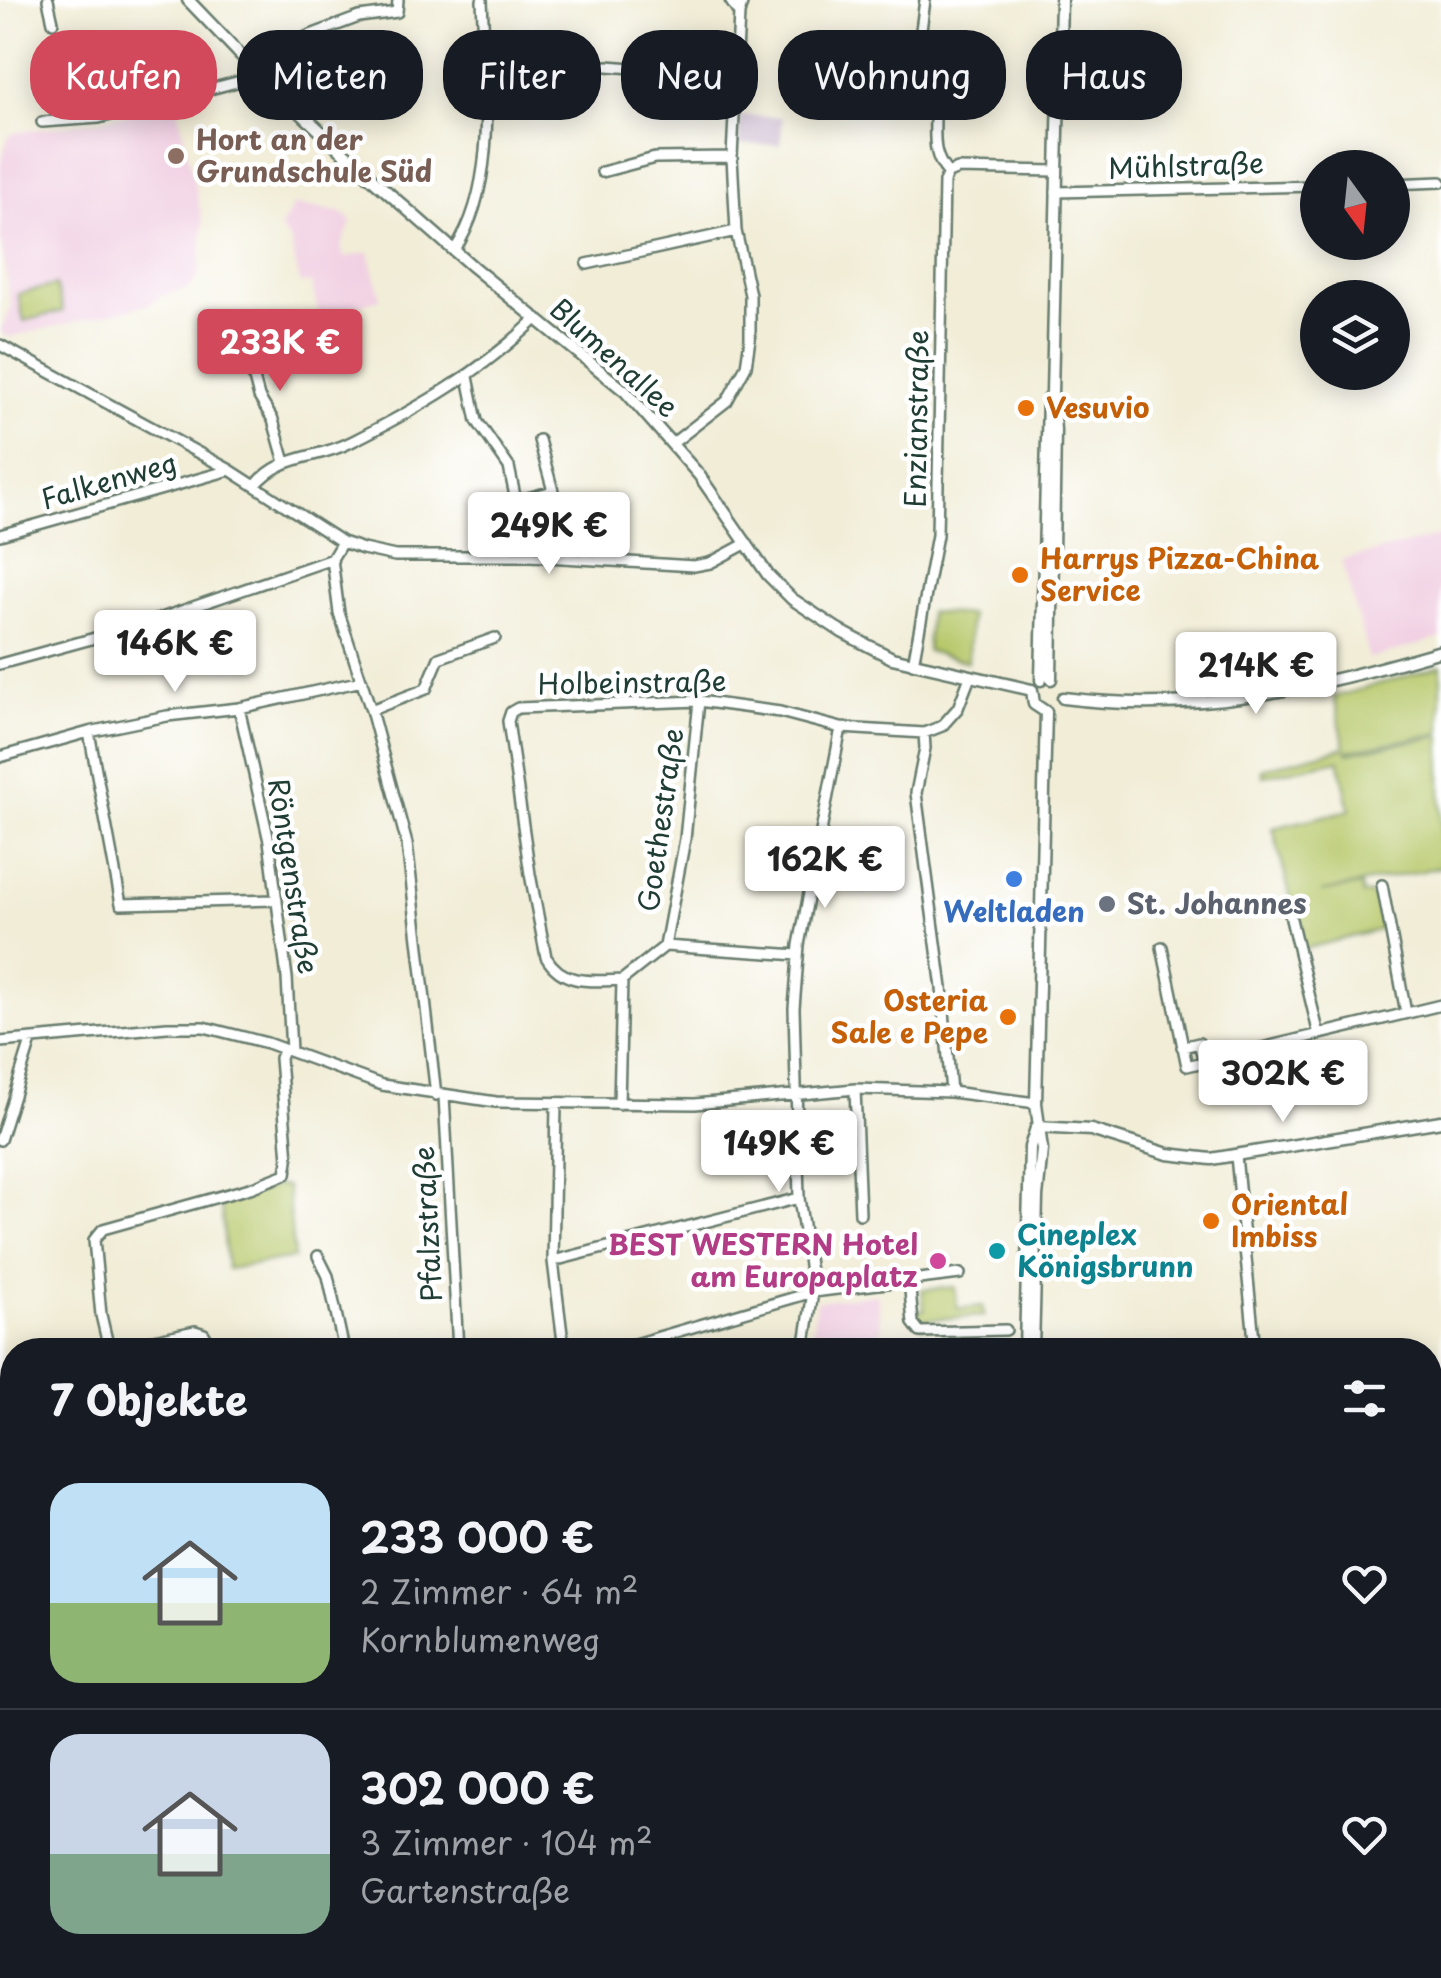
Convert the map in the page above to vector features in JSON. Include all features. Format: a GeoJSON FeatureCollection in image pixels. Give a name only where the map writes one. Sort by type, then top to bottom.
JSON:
{"type":"FeatureCollection","features":[{"type":"Feature","properties":{"kind":"street"},"geometry":{"type":"LineString","coordinates":[[48,0],[52,22]]}},
{"type":"Feature","properties":{"kind":"street","name":"Blumenallee"},"geometry":{"type":"LineString","coordinates":[[188,0],[237,51]]}},
{"type":"Feature","properties":{"kind":"street"},"geometry":{"type":"LineString","coordinates":[[325,30],[359,18],[398,12],[398,0]]}},
{"type":"Feature","properties":{"kind":"street"},"geometry":{"type":"LineString","coordinates":[[454,251],[472,216],[483,155],[487,80],[482,0]]}},
{"type":"Feature","properties":{"kind":"street"},"geometry":{"type":"LineString","coordinates":[[730,0],[739,14]]}},
{"type":"Feature","properties":{"kind":"street"},"geometry":{"type":"LineString","coordinates":[[738,30],[743,0]]}},
{"type":"Feature","properties":{"kind":"street","name":"Enzianstraße"},"geometry":{"type":"LineString","coordinates":[[913,664],[937,535],[942,199],[948,173],[936,158],[936,114],[941,109],[921,30],[925,0]]}},
{"type":"Feature","properties":{"kind":"street"},"geometry":{"type":"LineString","coordinates":[[1046,680],[1056,430],[1052,394],[1061,0]]}},
{"type":"Feature","properties":{"kind":"street"},"geometry":{"type":"LineString","coordinates":[[607,66],[621,67]]}},
{"type":"Feature","properties":{"kind":"street"},"geometry":{"type":"LineString","coordinates":[[42,122],[100,118],[237,82]]}},
{"type":"Feature","properties":{"kind":"street","name":"Blumenallee"},"geometry":{"type":"LineString","coordinates":[[310,120],[454,251],[626,392],[674,443],[768,574],[792,599],[860,642],[913,664],[1032,690]]}},
{"type":"Feature","properties":{"kind":"street"},"geometry":{"type":"LineString","coordinates":[[674,443],[727,401],[746,366],[750,294],[736,231],[733,120]]}},
{"type":"Feature","properties":{"kind":"street"},"geometry":{"type":"LineString","coordinates":[[602,172],[655,158],[732,157]]}},
{"type":"Feature","properties":{"kind":"street"},"geometry":{"type":"LineString","coordinates":[[948,173],[958,169],[1057,171]]}},
{"type":"Feature","properties":{"kind":"street"},"geometry":{"type":"LineString","coordinates":[[1410,183],[1441,182]]}},
{"type":"Feature","properties":{"kind":"street","name":"Mühlstraße"},"geometry":{"type":"LineString","coordinates":[[1056,192],[1300,186]]}},
{"type":"Feature","properties":{"kind":"street"},"geometry":{"type":"LineString","coordinates":[[586,264],[736,231]]}},
{"type":"Feature","properties":{"kind":"street"},"geometry":{"type":"LineString","coordinates":[[256,486],[267,471],[284,462],[349,444],[468,377],[536,318]]}},
{"type":"Feature","properties":{"kind":"street"},"geometry":{"type":"LineString","coordinates":[[242,334],[259,398],[273,420],[284,462]]}},
{"type":"Feature","properties":{"kind":"street"},"geometry":{"type":"LineString","coordinates":[[0,345],[230,470],[342,542],[395,556],[530,556],[694,566],[710,563],[747,543]]}},
{"type":"Feature","properties":{"kind":"street"},"geometry":{"type":"LineString","coordinates":[[468,377],[478,421],[509,467],[516,501],[553,491],[539,440]]}},
{"type":"Feature","properties":{"kind":"street","name":"Falkenweg"},"geometry":{"type":"LineString","coordinates":[[0,534],[230,470]]}},
{"type":"Feature","properties":{"kind":"street"},"geometry":{"type":"LineString","coordinates":[[0,664],[135,626],[332,558],[342,542]]}},
{"type":"Feature","properties":{"kind":"street","name":"Pfalzstraße"},"geometry":{"type":"LineString","coordinates":[[332,558],[339,613],[371,710],[409,852],[440,1095],[457,1338]]}},
{"type":"Feature","properties":{"kind":"street"},"geometry":{"type":"LineString","coordinates":[[371,710],[426,689],[439,658],[495,638]]}},
{"type":"Feature","properties":{"kind":"street"},"geometry":{"type":"LineString","coordinates":[[1064,698],[1150,704],[1243,698],[1344,679],[1441,651]]}},
{"type":"Feature","properties":{"kind":"street"},"geometry":{"type":"LineString","coordinates":[[951,1092],[942,988],[916,793],[924,733],[942,726],[956,711],[970,677]]}},
{"type":"Feature","properties":{"kind":"street"},"geometry":{"type":"LineString","coordinates":[[1046,680],[1032,690],[1034,704],[1046,712],[1055,710],[1064,698]]}},
{"type":"Feature","properties":{"kind":"street"},"geometry":{"type":"LineString","coordinates":[[1046,680],[1060,684],[1064,698]]}},
{"type":"Feature","properties":{"kind":"street"},"geometry":{"type":"LineString","coordinates":[[0,757],[89,732],[167,716],[239,708],[362,681]]}},
{"type":"Feature","properties":{"kind":"street","name":"Holbeinstraße"},"geometry":{"type":"LineString","coordinates":[[622,980],[569,978],[557,971],[546,956],[530,874],[510,712],[518,708],[699,701],[772,710],[841,728],[924,733]]}},
{"type":"Feature","properties":{"kind":"street","name":"Goethestraße"},"geometry":{"type":"LineString","coordinates":[[665,946],[685,839],[699,701]]}},
{"type":"Feature","properties":{"kind":"street","name":"Röntgenstraße"},"geometry":{"type":"LineString","coordinates":[[106,1338],[94,1240],[103,1229],[250,1188],[286,1174],[280,1058],[288,1050],[288,978],[269,841],[239,708]]}},
{"type":"Feature","properties":{"kind":"street"},"geometry":{"type":"LineString","coordinates":[[1029,1338],[1035,1162],[1030,1147],[1037,1127],[1046,712]]}},
{"type":"Feature","properties":{"kind":"street"},"geometry":{"type":"LineString","coordinates":[[806,1338],[813,1292],[799,1198],[794,1008],[798,955],[841,728]]}},
{"type":"Feature","properties":{"kind":"street"},"geometry":{"type":"LineString","coordinates":[[89,732],[121,904],[277,900]]}},
{"type":"Feature","properties":{"kind":"street"},"geometry":{"type":"LineString","coordinates":[[1382,885],[1406,1013]]}},
{"type":"Feature","properties":{"kind":"street"},"geometry":{"type":"LineString","coordinates":[[1290,915],[1318,1035]]}},
{"type":"Feature","properties":{"kind":"street"},"geometry":{"type":"LineString","coordinates":[[619,1104],[622,980],[665,946],[798,955]]}},
{"type":"Feature","properties":{"kind":"street"},"geometry":{"type":"LineString","coordinates":[[1162,947],[1186,1066],[1441,1005]]}},
{"type":"Feature","properties":{"kind":"street"},"geometry":{"type":"LineString","coordinates":[[0,1042],[188,1026],[230,1032],[356,1077],[440,1095],[556,1105],[715,1102],[855,1089],[951,1092],[1036,1102]]}},
{"type":"Feature","properties":{"kind":"street"},"geometry":{"type":"LineString","coordinates":[[0,1140],[31,1041]]}},
{"type":"Feature","properties":{"kind":"street"},"geometry":{"type":"LineString","coordinates":[[1182,1047],[1200,1042],[1204,1062]]}},
{"type":"Feature","properties":{"kind":"street"},"geometry":{"type":"LineString","coordinates":[[855,1089],[860,1214]]}},
{"type":"Feature","properties":{"kind":"street"},"geometry":{"type":"LineString","coordinates":[[556,1105],[553,1261],[563,1338]]}},
{"type":"Feature","properties":{"kind":"street"},"geometry":{"type":"LineString","coordinates":[[1037,1127],[1091,1130],[1190,1158],[1236,1156],[1306,1141],[1441,1121]]}},
{"type":"Feature","properties":{"kind":"street"},"geometry":{"type":"LineString","coordinates":[[1236,1156],[1254,1338]]}},
{"type":"Feature","properties":{"kind":"street"},"geometry":{"type":"LineString","coordinates":[[553,1261],[799,1198]]}},
{"type":"Feature","properties":{"kind":"street"},"geometry":{"type":"LineString","coordinates":[[318,1256],[328,1276],[341,1338]]}},
{"type":"Feature","properties":{"kind":"street"},"geometry":{"type":"LineString","coordinates":[[655,1338],[813,1292],[960,1274]]}},
{"type":"Feature","properties":{"kind":"street"},"geometry":{"type":"LineString","coordinates":[[909,1279],[914,1326],[920,1332],[1006,1330]]}},
{"type":"Feature","properties":{"kind":"street"},"geometry":{"type":"LineString","coordinates":[[163,1338],[195,1331],[206,1338]]}},
{"type":"Feature","properties":{"kind":"shaded area"},"geometry":{"type":"Polygon","coordinates":[[[758,116],[782,120],[781,145],[738,145],[739,120],[758,120],[758,116]]]}},
{"type":"Feature","properties":{"kind":"shaded area"},"geometry":{"type":"Polygon","coordinates":[[[180,120],[203,223],[199,275],[190,288],[161,296],[151,304],[10,337],[0,332],[11,307],[0,237],[0,164],[8,138],[13,133],[97,121],[180,120]]]}},
{"type":"Feature","properties":{"kind":"shaded area"},"geometry":{"type":"Polygon","coordinates":[[[294,205],[347,216],[351,222],[341,248],[344,258],[369,252],[381,299],[319,314],[311,282],[300,283],[290,240],[280,229],[294,205]]]}},
{"type":"Feature","properties":{"kind":"shaded area"},"geometry":{"type":"Polygon","coordinates":[[[1441,536],[1441,638],[1369,659],[1342,560],[1441,536]]]}},
{"type":"Feature","properties":{"kind":"shaded area"},"geometry":{"type":"Polygon","coordinates":[[[877,1294],[883,1338],[812,1338],[816,1301],[877,1294]]]}},
{"type":"Feature","properties":{"kind":"green space"},"geometry":{"type":"Polygon","coordinates":[[[56,285],[63,311],[24,321],[18,294],[56,285]]]}},
{"type":"Feature","properties":{"kind":"green space"},"geometry":{"type":"Polygon","coordinates":[[[929,612],[970,615],[968,662],[927,651],[929,612]]]}},
{"type":"Feature","properties":{"kind":"green space"},"geometry":{"type":"Polygon","coordinates":[[[1441,666],[1441,733],[1346,751],[1441,736],[1441,867],[1321,892],[1361,885],[1363,895],[1373,894],[1382,929],[1304,949],[1273,828],[1350,810],[1339,760],[1263,776],[1262,769],[1345,747],[1334,697],[1441,666]]]}},
{"type":"Feature","properties":{"kind":"green space"},"geometry":{"type":"Polygon","coordinates":[[[278,1185],[287,1187],[294,1258],[227,1269],[221,1205],[278,1185]]]}},
{"type":"Feature","properties":{"kind":"green space"},"geometry":{"type":"Polygon","coordinates":[[[955,1287],[958,1309],[983,1306],[984,1316],[921,1320],[922,1327],[915,1311],[924,1310],[922,1290],[955,1287]]]}},
{"type":"Feature","properties":{"kind":"place","name":"Hort an der Grundschule Süd"},"geometry":{"type":"Point","coordinates":[176,156]}},
{"type":"Feature","properties":{"kind":"place","name":"Vesuvio"},"geometry":{"type":"Point","coordinates":[1026,408]}},
{"type":"Feature","properties":{"kind":"place","name":"Harrys Pizza-China Service"},"geometry":{"type":"Point","coordinates":[1020,575]}},
{"type":"Feature","properties":{"kind":"place","name":"Weltladen"},"geometry":{"type":"Point","coordinates":[1014,879]}},
{"type":"Feature","properties":{"kind":"place","name":"St. Johannes"},"geometry":{"type":"Point","coordinates":[1107,904]}},
{"type":"Feature","properties":{"kind":"place","name":"Osteria Sale e Pepe"},"geometry":{"type":"Point","coordinates":[1008,1017]}},
{"type":"Feature","properties":{"kind":"place","name":"Oriental Imbiss"},"geometry":{"type":"Point","coordinates":[1211,1221]}},
{"type":"Feature","properties":{"kind":"place","name":"Cineplex Königsbrunn"},"geometry":{"type":"Point","coordinates":[997,1251]}},
{"type":"Feature","properties":{"kind":"place","name":"BEST WESTERN Hotel am Europaplatz"},"geometry":{"type":"Point","coordinates":[938,1261]}}]}
